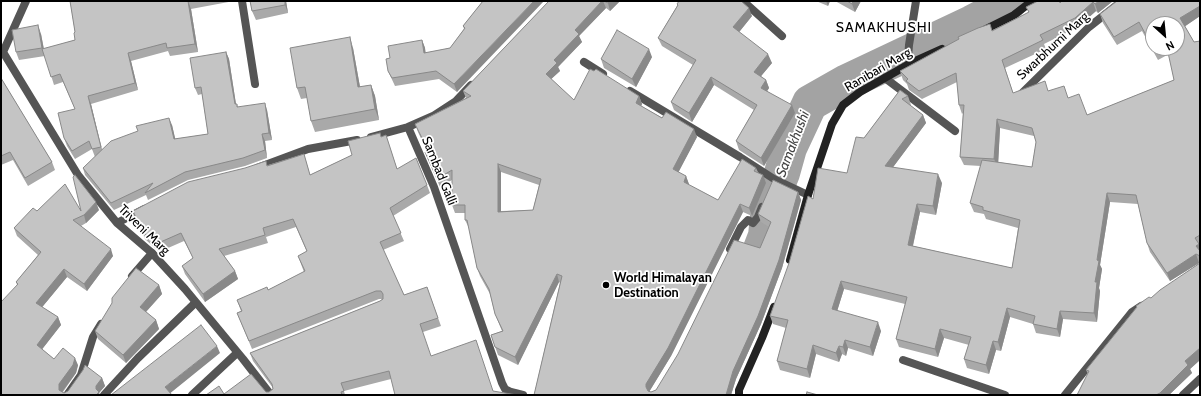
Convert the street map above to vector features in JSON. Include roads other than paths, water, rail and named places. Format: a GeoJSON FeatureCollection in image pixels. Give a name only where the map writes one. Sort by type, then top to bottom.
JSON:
{"type":"FeatureCollection","features":[{"type":"Feature","properties":{"kind":"street","name":"Triveni Marg"},"geometry":{"type":"LineString","coordinates":[[26,1],[3,52],[78,175],[117,223],[152,253],[185,289],[243,356],[271,395]]}},
{"type":"Feature","properties":{"kind":"street"},"geometry":{"type":"LineString","coordinates":[[242,1],[255,84]]}},
{"type":"Feature","properties":{"kind":"street"},"geometry":{"type":"LineString","coordinates":[[743,1],[782,36]]}},
{"type":"Feature","properties":{"kind":"street"},"geometry":{"type":"LineString","coordinates":[[910,61],[909,45],[916,1]]}},
{"type":"Feature","properties":{"kind":"street"},"geometry":{"type":"LineString","coordinates":[[974,34],[1014,15],[1032,1]]}},
{"type":"Feature","properties":{"kind":"street","name":"Swarbhumi Marg"},"geometry":{"type":"LineString","coordinates":[[1020,95],[1089,27],[1122,1]]}},
{"type":"Feature","properties":{"kind":"street","name":"Ranibari Marg"},"geometry":{"type":"LineString","coordinates":[[788,270],[808,195],[832,124],[843,105],[860,92],[885,78],[910,61],[953,44]]}},
{"type":"Feature","properties":{"kind":"street"},"geometry":{"type":"LineString","coordinates":[[584,62],[611,79]]}},
{"type":"Feature","properties":{"kind":"street"},"geometry":{"type":"LineString","coordinates":[[885,78],[955,131]]}},
{"type":"Feature","properties":{"kind":"street","name":"Sambad Galli"},"geometry":{"type":"LineString","coordinates":[[477,79],[456,101],[433,116],[408,127],[434,187],[502,383],[505,389],[523,395]]}},
{"type":"Feature","properties":{"kind":"street"},"geometry":{"type":"LineString","coordinates":[[624,87],[740,157],[773,182],[788,186],[808,195]]}},
{"type":"Feature","properties":{"kind":"street"},"geometry":{"type":"LineString","coordinates":[[247,172],[308,149],[380,136],[408,127]]}},
{"type":"Feature","properties":{"kind":"street"},"geometry":{"type":"LineString","coordinates":[[728,255],[741,227],[748,220],[753,223],[758,217],[766,198]]}},
{"type":"Feature","properties":{"kind":"street"},"geometry":{"type":"LineString","coordinates":[[117,223],[150,206]]}},
{"type":"Feature","properties":{"kind":"street"},"geometry":{"type":"LineString","coordinates":[[127,282],[152,253]]}},
{"type":"Feature","properties":{"kind":"street"},"geometry":{"type":"LineString","coordinates":[[739,395],[739,390],[762,338],[777,297]]}},
{"type":"Feature","properties":{"kind":"street"},"geometry":{"type":"LineString","coordinates":[[1065,395],[1132,312],[1151,300]]}},
{"type":"Feature","properties":{"kind":"street"},"geometry":{"type":"LineString","coordinates":[[104,395],[138,358],[196,303]]}},
{"type":"Feature","properties":{"kind":"street"},"geometry":{"type":"LineString","coordinates":[[67,395],[81,375],[93,337],[106,316]]}},
{"type":"Feature","properties":{"kind":"street"},"geometry":{"type":"LineString","coordinates":[[192,395],[243,356]]}},
{"type":"Feature","properties":{"kind":"street"},"geometry":{"type":"LineString","coordinates":[[903,360],[1005,395]]}},
{"type":"Feature","properties":{"kind":"street"},"geometry":{"type":"LineString","coordinates":[[1183,395],[1200,378]]}},
{"type":"Feature","properties":{"kind":"waterway","name":"Samakhushi"},"geometry":{"type":"LineString","coordinates":[[749,280],[766,236],[769,206],[782,173],[789,148],[810,103],[847,82],[972,23],[1004,6],[1010,1]]}},
{"type":"Feature","properties":{"kind":"place","name":"World Himalayan Destination"},"geometry":{"type":"Point","coordinates":[606,285]}},
{"type":"Feature","properties":{"kind":"district","name":"SAMAKHUSHI"},"geometry":{"type":"Point","coordinates":[884,28]}}]}
